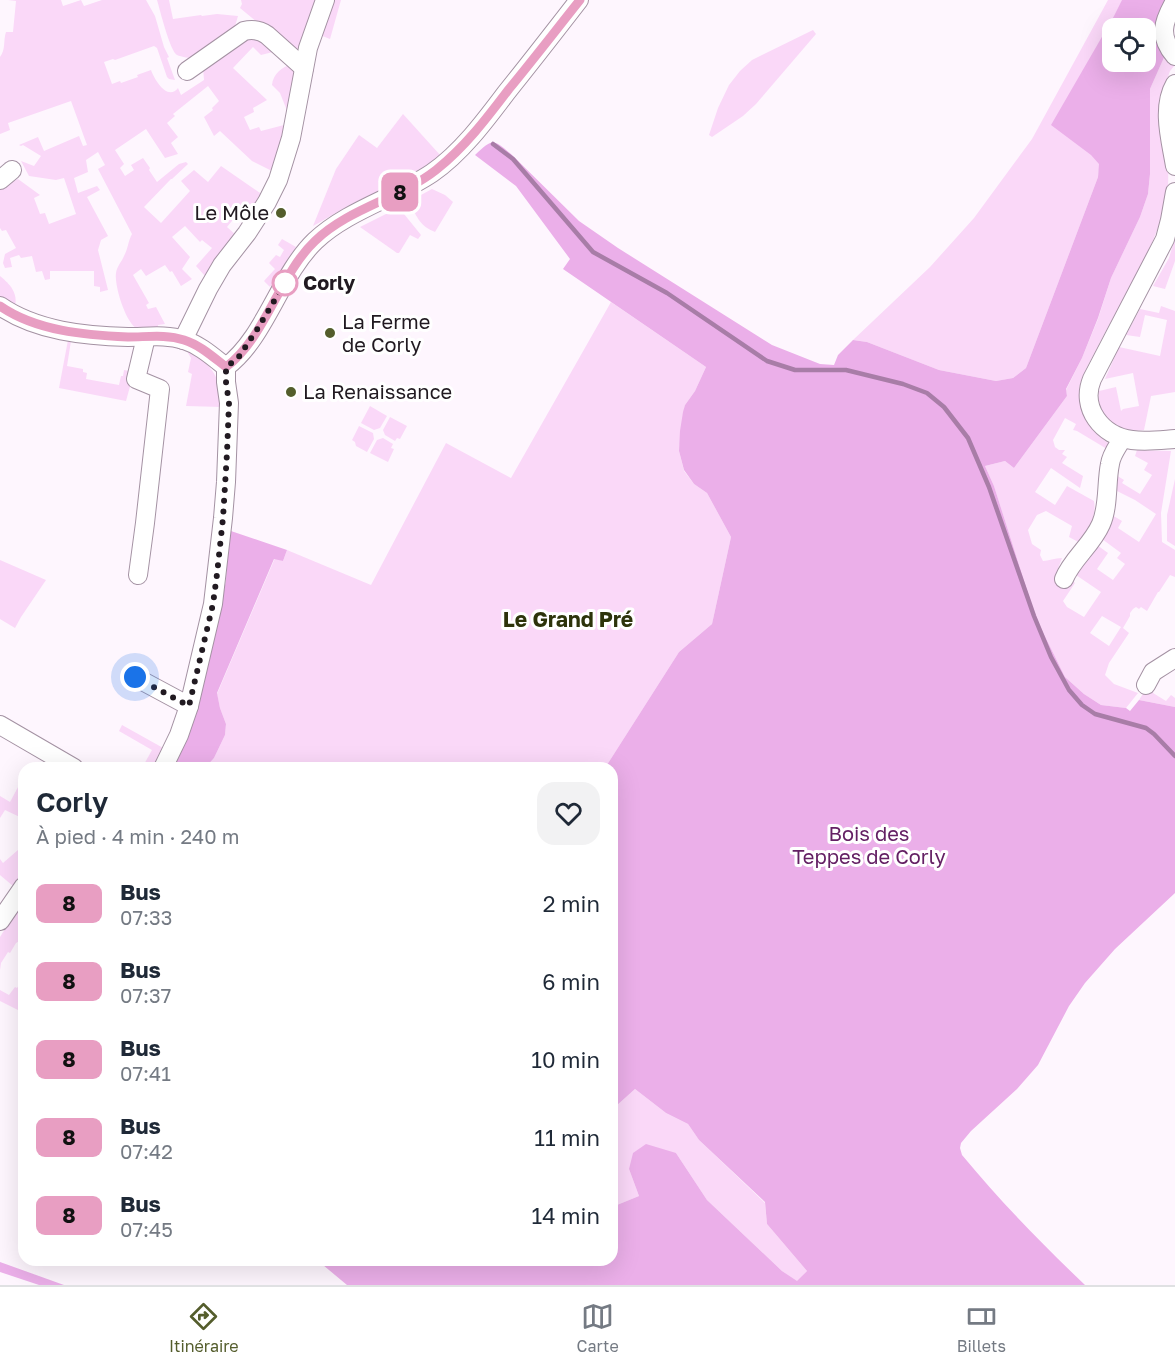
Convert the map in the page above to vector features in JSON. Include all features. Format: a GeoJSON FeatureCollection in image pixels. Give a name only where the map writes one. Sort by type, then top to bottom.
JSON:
{"type":"FeatureCollection","features":[{"type":"Feature","properties":{"kind":"street"},"geometry":{"type":"LineString","coordinates":[[183,340],[222,265],[247,233],[274,189],[291,138],[308,48],[325,0]]}},
{"type":"Feature","properties":{"kind":"street"},"geometry":{"type":"LineString","coordinates":[[226,367],[238,358],[294,268],[313,243],[338,223],[405,189],[446,161],[476,132],[579,0]]}},
{"type":"Feature","properties":{"kind":"street"},"geometry":{"type":"LineString","coordinates":[[1175,1],[1164,24],[1164,36],[1175,56]]}},
{"type":"Feature","properties":{"kind":"street"},"geometry":{"type":"LineString","coordinates":[[187,71],[244,31],[249,30],[267,35],[304,68]]}},
{"type":"Feature","properties":{"kind":"street"},"geometry":{"type":"LineString","coordinates":[[1175,84],[1170,95],[1168,109],[1175,166]]}},
{"type":"Feature","properties":{"kind":"street"},"geometry":{"type":"LineString","coordinates":[[1175,192],[1165,239],[1088,387],[1090,410],[1107,430],[1122,438],[1138,441],[1175,439]]}},
{"type":"Feature","properties":{"kind":"street"},"geometry":{"type":"LineString","coordinates":[[0,306],[28,321],[59,330],[128,337],[171,337],[183,340],[196,345],[226,367]]}},
{"type":"Feature","properties":{"kind":"street"},"geometry":{"type":"LineString","coordinates":[[138,575],[160,389],[136,379],[146,337]]}},
{"type":"Feature","properties":{"kind":"street"},"geometry":{"type":"LineString","coordinates":[[167,762],[189,706],[213,604],[223,518],[227,453],[229,403],[226,367]]}},
{"type":"Feature","properties":{"kind":"street"},"geometry":{"type":"LineString","coordinates":[[1064,579],[1101,524],[1105,509],[1110,461],[1122,438]]}},
{"type":"Feature","properties":{"kind":"street"},"geometry":{"type":"LineString","coordinates":[[1146,685],[1153,672],[1175,658]]}},
{"type":"Feature","properties":{"kind":"street"},"geometry":{"type":"LineString","coordinates":[[135,677],[189,706]]}},
{"type":"Feature","properties":{"kind":"street"},"geometry":{"type":"LineString","coordinates":[[0,725],[64,762]]}},
{"type":"Feature","properties":{"kind":"street"},"geometry":{"type":"LineString","coordinates":[[0,921],[18,895]]}},
{"type":"Feature","properties":{"kind":"shaded area"},"geometry":{"type":"Polygon","coordinates":[[[8,0],[61,0],[63,6],[81,0],[84,6],[102,0],[146,0],[155,16],[175,80],[167,77],[157,48],[154,46],[104,62],[112,84],[138,77],[137,75],[151,70],[162,88],[170,92],[178,88],[181,95],[204,80],[203,67],[248,36],[264,38],[277,51],[261,55],[253,47],[233,68],[267,100],[253,108],[254,112],[244,117],[250,130],[259,127],[261,131],[284,125],[283,143],[274,172],[252,161],[220,131],[214,136],[204,117],[219,101],[208,86],[173,114],[175,116],[167,123],[178,137],[171,143],[178,154],[165,158],[146,129],[115,150],[124,164],[120,168],[125,176],[134,170],[131,165],[143,158],[157,182],[179,164],[186,162],[188,164],[144,207],[161,223],[190,191],[181,181],[194,170],[208,182],[221,166],[263,195],[247,223],[236,216],[227,227],[237,236],[205,276],[196,266],[212,248],[202,240],[200,242],[185,226],[172,237],[190,257],[182,269],[192,279],[181,286],[172,271],[170,272],[165,265],[146,276],[141,269],[133,275],[149,303],[146,305],[148,309],[156,307],[165,324],[158,325],[158,330],[138,329],[125,313],[117,286],[116,273],[132,234],[98,169],[105,165],[98,152],[86,160],[88,172],[74,178],[78,193],[97,186],[100,190],[87,197],[108,236],[101,240],[98,250],[108,290],[100,292],[100,287],[94,286],[94,271],[50,271],[50,279],[45,280],[42,271],[36,272],[32,256],[21,258],[19,255],[10,258],[12,267],[5,268],[3,263],[5,254],[16,248],[6,230],[2,231],[0,228],[0,188],[18,179],[40,195],[34,198],[40,214],[45,213],[49,224],[76,214],[64,178],[56,180],[29,176],[21,161],[34,166],[41,156],[19,145],[38,137],[44,151],[79,136],[83,146],[87,145],[71,101],[8,123],[10,130],[0,134],[0,57],[6,32],[13,32],[16,1],[8,0]]]}},
{"type":"Feature","properties":{"kind":"shaded area"},"geometry":{"type":"Polygon","coordinates":[[[157,0],[169,0],[173,19],[217,14],[238,16],[233,33],[196,59],[177,55],[168,38],[157,0]]]}},
{"type":"Feature","properties":{"kind":"shaded area"},"geometry":{"type":"Polygon","coordinates":[[[241,0],[319,0],[297,55],[240,8],[241,0]]]}},
{"type":"Feature","properties":{"kind":"shaded area"},"geometry":{"type":"Polygon","coordinates":[[[331,0],[341,0],[330,39],[320,35],[331,0]]]}},
{"type":"Feature","properties":{"kind":"shaded area"},"geometry":{"type":"Polygon","coordinates":[[[1108,0],[1144,0],[1124,18],[1102,18],[1102,72],[1112,72],[1098,177],[1026,368],[1013,378],[996,381],[939,370],[867,342],[853,340],[930,267],[974,218],[1032,139],[1108,0]]]}},
{"type":"Feature","properties":{"kind":"shaded area"},"geometry":{"type":"Polygon","coordinates":[[[813,30],[816,34],[756,104],[743,116],[712,137],[709,135],[729,85],[740,71],[752,60],[813,30]]]}},
{"type":"Feature","properties":{"kind":"shaded area"},"geometry":{"type":"Polygon","coordinates":[[[1166,53],[1175,65],[1166,83],[1168,193],[1166,202],[1147,254],[1086,369],[1079,391],[1079,399],[1087,421],[1103,440],[1110,444],[1107,449],[1073,430],[1076,424],[1065,418],[1053,440],[1055,447],[1065,450],[1062,454],[1067,457],[1062,463],[1083,476],[1080,488],[1051,468],[1035,492],[1055,505],[1067,486],[1094,501],[1093,517],[1082,544],[1069,537],[1072,526],[1046,511],[1037,515],[1028,530],[1032,544],[1041,550],[1040,555],[1043,561],[1062,558],[1056,574],[1069,578],[1075,583],[1063,601],[1067,607],[1084,617],[1101,592],[1073,573],[1097,545],[1108,553],[1097,569],[1113,580],[1125,564],[1117,558],[1121,553],[1102,539],[1110,527],[1112,515],[1122,521],[1118,528],[1139,542],[1156,514],[1115,490],[1116,475],[1124,480],[1122,483],[1140,494],[1152,475],[1144,470],[1148,463],[1135,456],[1137,450],[1171,451],[1161,513],[1162,542],[1175,550],[1175,577],[1170,575],[1147,611],[1136,607],[1130,613],[1123,628],[1129,633],[1109,663],[1105,675],[1114,684],[1138,693],[1126,708],[1101,705],[1065,677],[1036,618],[994,486],[985,466],[1005,461],[1014,468],[1067,396],[1066,390],[1082,358],[1111,278],[1140,217],[1148,194],[1150,89],[1166,53]],[[1102,616],[1090,633],[1109,646],[1121,627],[1102,616]]]}},
{"type":"Feature","properties":{"kind":"shaded area"},"geometry":{"type":"Polygon","coordinates":[[[292,64],[297,76],[288,113],[280,93],[272,85],[279,72],[292,64]]]}},
{"type":"Feature","properties":{"kind":"shaded area"},"geometry":{"type":"Polygon","coordinates":[[[403,114],[440,155],[410,175],[313,226],[336,169],[359,135],[377,148],[403,114]]]}},
{"type":"Feature","properties":{"kind":"shaded area"},"geometry":{"type":"Polygon","coordinates":[[[432,189],[453,202],[435,232],[419,220],[410,201],[432,189]]]}},
{"type":"Feature","properties":{"kind":"shaded area"},"geometry":{"type":"Polygon","coordinates":[[[396,209],[404,214],[421,235],[418,239],[410,235],[399,253],[360,227],[396,209]]]}},
{"type":"Feature","properties":{"kind":"shaded area"},"geometry":{"type":"Polygon","coordinates":[[[1175,238],[1175,261],[1165,289],[1153,286],[1169,258],[1175,238]]]}},
{"type":"Feature","properties":{"kind":"shaded area"},"geometry":{"type":"Polygon","coordinates":[[[282,239],[296,247],[270,287],[264,281],[275,269],[269,263],[276,255],[280,257],[284,250],[278,245],[282,239]]]}},
{"type":"Feature","properties":{"kind":"shaded area"},"geometry":{"type":"Polygon","coordinates":[[[0,276],[12,289],[16,301],[15,306],[0,297],[0,276]]]}},
{"type":"Feature","properties":{"kind":"shaded area"},"geometry":{"type":"Polygon","coordinates":[[[611,302],[706,367],[695,391],[685,405],[679,451],[684,471],[694,484],[707,493],[731,537],[712,624],[679,652],[609,762],[210,762],[225,735],[226,724],[217,694],[275,558],[283,561],[287,550],[371,585],[446,443],[511,478],[611,302]]]}},
{"type":"Feature","properties":{"kind":"shaded area"},"geometry":{"type":"Polygon","coordinates":[[[1161,306],[1175,311],[1175,392],[1151,396],[1144,430],[1124,430],[1112,424],[1104,415],[1099,403],[1099,391],[1116,387],[1121,411],[1139,406],[1133,373],[1105,379],[1119,347],[1160,356],[1167,320],[1145,315],[1140,337],[1126,335],[1140,309],[1159,313],[1161,306]]]}},
{"type":"Feature","properties":{"kind":"shaded area"},"geometry":{"type":"Polygon","coordinates":[[[68,340],[71,341],[67,366],[83,369],[83,372],[87,373],[86,379],[119,385],[124,370],[134,372],[126,401],[59,388],[68,340]]]}},
{"type":"Feature","properties":{"kind":"shaded area"},"geometry":{"type":"Polygon","coordinates":[[[189,349],[214,373],[220,388],[222,407],[186,406],[192,374],[188,372],[191,358],[188,353],[189,349]]]}},
{"type":"Feature","properties":{"kind":"shaded area"},"geometry":{"type":"Polygon","coordinates":[[[370,406],[387,416],[380,428],[374,430],[361,423],[370,406]]]}},
{"type":"Feature","properties":{"kind":"shaded area"},"geometry":{"type":"Polygon","coordinates":[[[390,417],[407,426],[400,439],[397,438],[395,441],[385,435],[383,430],[390,417]]]}},
{"type":"Feature","properties":{"kind":"shaded area"},"geometry":{"type":"Polygon","coordinates":[[[359,426],[373,433],[374,439],[367,452],[356,446],[352,440],[359,426]]]}},
{"type":"Feature","properties":{"kind":"shaded area"},"geometry":{"type":"Polygon","coordinates":[[[383,438],[393,444],[391,448],[394,449],[388,462],[370,453],[377,440],[383,438]]]}},
{"type":"Feature","properties":{"kind":"shaded area"},"geometry":{"type":"Polygon","coordinates":[[[1175,479],[1175,546],[1167,541],[1167,515],[1175,479]]]}},
{"type":"Feature","properties":{"kind":"shaded area"},"geometry":{"type":"Polygon","coordinates":[[[0,560],[46,580],[15,628],[0,619],[0,560]]]}},
{"type":"Feature","properties":{"kind":"shaded area"},"geometry":{"type":"Polygon","coordinates":[[[1148,686],[1154,690],[1153,693],[1166,701],[1171,695],[1175,698],[1175,707],[1139,700],[1148,686]]]}},
{"type":"Feature","properties":{"kind":"shaded area"},"geometry":{"type":"Polygon","coordinates":[[[122,725],[165,749],[158,762],[145,762],[152,750],[119,731],[122,725]]]}},
{"type":"Feature","properties":{"kind":"shaded area"},"geometry":{"type":"Polygon","coordinates":[[[18,787],[18,816],[5,810],[0,818],[0,796],[10,802],[18,787]]]}},
{"type":"Feature","properties":{"kind":"shaded area"},"geometry":{"type":"Polygon","coordinates":[[[18,850],[18,880],[13,886],[0,875],[0,859],[3,863],[18,850]]]}},
{"type":"Feature","properties":{"kind":"shaded area"},"geometry":{"type":"Polygon","coordinates":[[[18,908],[18,942],[10,953],[8,952],[1,963],[0,970],[0,937],[18,908]]]}},
{"type":"Feature","properties":{"kind":"shaded area"},"geometry":{"type":"Polygon","coordinates":[[[15,987],[17,988],[18,1010],[0,1001],[0,990],[9,995],[15,987]]]}},
{"type":"Feature","properties":{"kind":"shaded area"},"geometry":{"type":"Polygon","coordinates":[[[635,1089],[666,1113],[688,1124],[699,1140],[765,1203],[767,1224],[807,1271],[797,1282],[782,1271],[707,1200],[676,1153],[629,1169],[639,1196],[618,1205],[618,1104],[635,1089]]]}},
{"type":"Feature","properties":{"kind":"green space","name":"Bois des Teppes de Corly"},"geometry":{"type":"Polygon","coordinates":[[[1122,0],[1168,0],[1166,53],[1150,89],[1150,174],[1148,194],[1140,217],[1111,278],[1082,358],[1066,389],[1067,396],[1014,468],[1005,461],[985,466],[994,486],[1036,618],[1065,677],[1101,705],[1126,708],[1130,711],[1139,700],[1175,707],[1175,893],[1115,949],[1085,983],[1069,1006],[1038,1065],[1017,1089],[971,1131],[961,1143],[960,1148],[962,1155],[1006,1206],[1085,1285],[347,1285],[324,1266],[618,1266],[618,1205],[639,1196],[629,1169],[633,1153],[646,1144],[676,1153],[707,1200],[782,1271],[797,1281],[807,1271],[767,1224],[765,1202],[699,1140],[688,1124],[666,1113],[635,1089],[618,1104],[618,762],[609,762],[679,652],[712,624],[731,537],[707,493],[694,484],[684,470],[679,451],[685,405],[695,391],[706,367],[563,269],[570,259],[516,186],[475,155],[490,143],[500,145],[579,221],[772,345],[820,364],[834,365],[838,355],[853,340],[867,342],[939,370],[996,381],[1013,378],[1026,368],[1098,177],[1099,164],[1091,155],[1051,125],[1102,37],[1102,72],[1156,72],[1156,18],[1113,18],[1122,0]]]}},
{"type":"Feature","properties":{"kind":"green space"},"geometry":{"type":"Polygon","coordinates":[[[228,530],[287,550],[283,561],[274,559],[217,693],[226,724],[225,735],[214,758],[210,762],[173,762],[219,617],[226,580],[228,530]]]}},
{"type":"Feature","properties":{"kind":"green space"},"geometry":{"type":"Polygon","coordinates":[[[0,1262],[64,1285],[39,1285],[0,1272],[0,1262]]]}},
{"type":"Feature","properties":{"kind":"waterway"},"geometry":{"type":"LineString","coordinates":[[493,144],[513,159],[593,252],[667,293],[767,361],[795,370],[846,370],[903,384],[927,393],[944,407],[968,438],[989,487],[1034,616],[1051,657],[1069,690],[1082,705],[1095,714],[1146,728],[1175,756]]}},
{"type":"Feature","properties":{"kind":"bus line","name":"8"},"geometry":{"type":"LineString","coordinates":[[0,306],[28,321],[59,330],[128,337],[171,337],[183,340],[196,345],[226,367],[238,358],[306,250],[338,223],[405,189],[446,161],[476,132],[580,0]]}},
{"type":"Feature","properties":{"kind":"place","name":"Le Môle"},"geometry":{"type":"Point","coordinates":[281,213]}},
{"type":"Feature","properties":{"kind":"place","name":"Corly"},"geometry":{"type":"Point","coordinates":[285,283]}},
{"type":"Feature","properties":{"kind":"place","name":"La Ferme de Corly"},"geometry":{"type":"Point","coordinates":[330,333]}},
{"type":"Feature","properties":{"kind":"place","name":"La Renaissance"},"geometry":{"type":"Point","coordinates":[291,392]}},
{"type":"Feature","properties":{"kind":"district","name":"Le Grand Pré"},"geometry":{"type":"Point","coordinates":[568,620]}},
{"type":"Feature","properties":{"kind":"route"},"geometry":{"type":"LineString","coordinates":[[135,677],[189,706],[213,604],[217,574],[227,453],[229,403],[226,367],[238,358],[286,281],[285,283]]}}]}
